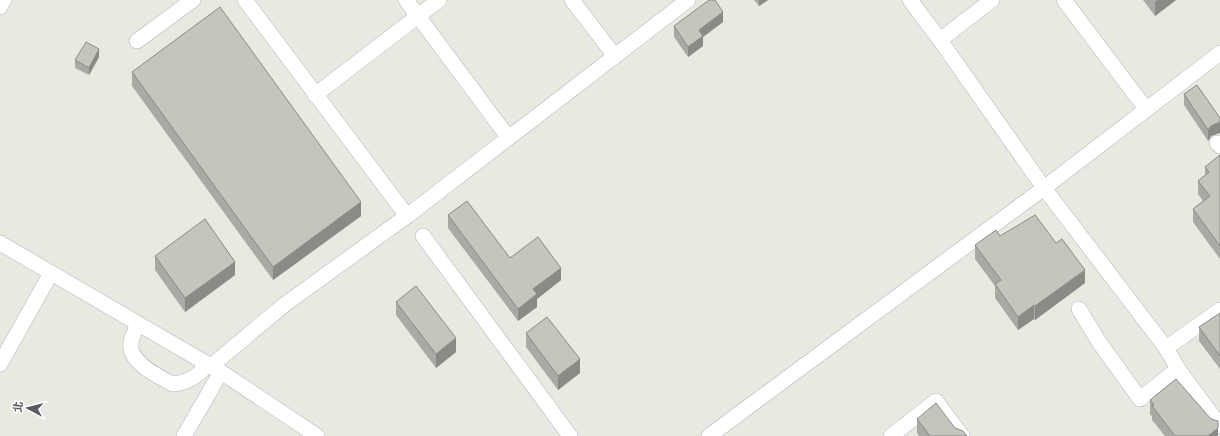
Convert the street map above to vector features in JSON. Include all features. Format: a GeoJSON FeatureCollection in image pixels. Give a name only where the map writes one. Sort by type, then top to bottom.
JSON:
{"type":"FeatureCollection","features":[{"type":"Feature","properties":{"kind":"lane"},"geometry":{"type":"LineString","coordinates":[[0,7],[4,0]]}},
{"type":"Feature","properties":{"kind":"lane"},"geometry":{"type":"LineString","coordinates":[[137,41],[193,0]]}},
{"type":"Feature","properties":{"kind":"lane"},"geometry":{"type":"LineString","coordinates":[[245,0],[407,216]]}},
{"type":"Feature","properties":{"kind":"lane"},"geometry":{"type":"LineString","coordinates":[[406,0],[508,137]]}},
{"type":"Feature","properties":{"kind":"lane"},"geometry":{"type":"LineString","coordinates":[[315,95],[439,0]]}},
{"type":"Feature","properties":{"kind":"lane"},"geometry":{"type":"LineString","coordinates":[[572,0],[614,55]]}},
{"type":"Feature","properties":{"kind":"lane"},"geometry":{"type":"LineString","coordinates":[[138,324],[130,343],[134,356],[144,368],[173,384],[186,382],[213,367],[284,305],[407,216],[614,55],[688,0]]}},
{"type":"Feature","properties":{"kind":"lane"},"geometry":{"type":"LineString","coordinates":[[899,0],[934,41],[1166,348],[1178,369],[1220,426]]}},
{"type":"Feature","properties":{"kind":"lane"},"geometry":{"type":"LineString","coordinates":[[910,0],[934,41]]}},
{"type":"Feature","properties":{"kind":"lane"},"geometry":{"type":"LineString","coordinates":[[934,41],[992,0]]}},
{"type":"Feature","properties":{"kind":"lane"},"geometry":{"type":"LineString","coordinates":[[1064,0],[1146,109]]}},
{"type":"Feature","properties":{"kind":"lane"},"geometry":{"type":"LineString","coordinates":[[709,436],[1044,188],[1220,53]]}},
{"type":"Feature","properties":{"kind":"lane"},"geometry":{"type":"LineString","coordinates":[[423,236],[570,436]]}},
{"type":"Feature","properties":{"kind":"lane"},"geometry":{"type":"LineString","coordinates":[[0,243],[213,367],[317,436]]}},
{"type":"Feature","properties":{"kind":"lane"},"geometry":{"type":"LineString","coordinates":[[0,364],[51,273]]}},
{"type":"Feature","properties":{"kind":"lane"},"geometry":{"type":"LineString","coordinates":[[1079,309],[1099,342],[1140,399],[1178,369]]}},
{"type":"Feature","properties":{"kind":"lane"},"geometry":{"type":"LineString","coordinates":[[1166,348],[1220,310]]}},
{"type":"Feature","properties":{"kind":"lane"},"geometry":{"type":"LineString","coordinates":[[184,436],[213,367]]}},
{"type":"Feature","properties":{"kind":"lane"},"geometry":{"type":"LineString","coordinates":[[891,436],[936,401],[962,436]]}},
{"type":"Feature","properties":{"kind":"building"},"geometry":{"type":"Polygon","coordinates":[[[709,0],[715,0],[723,12],[699,30],[703,36],[688,47],[674,26],[709,0]]]}},
{"type":"Feature","properties":{"kind":"building"},"geometry":{"type":"Polygon","coordinates":[[[220,7],[361,202],[273,267],[132,72],[220,7]]]}},
{"type":"Feature","properties":{"kind":"building"},"geometry":{"type":"Polygon","coordinates":[[[86,42],[99,49],[89,68],[75,60],[86,42]]]}},
{"type":"Feature","properties":{"kind":"building"},"geometry":{"type":"Polygon","coordinates":[[[1197,85],[1220,118],[1220,122],[1211,126],[1208,130],[1184,94],[1197,85]]]}},
{"type":"Feature","properties":{"kind":"building"},"geometry":{"type":"Polygon","coordinates":[[[1220,155],[1220,246],[1193,209],[1210,196],[1198,181],[1209,172],[1205,167],[1220,155]]]}},
{"type":"Feature","properties":{"kind":"building"},"geometry":{"type":"Polygon","coordinates":[[[467,201],[510,258],[538,237],[561,268],[533,289],[537,294],[518,309],[448,215],[467,201]]]}},
{"type":"Feature","properties":{"kind":"building"},"geometry":{"type":"Polygon","coordinates":[[[1035,215],[1056,243],[1062,239],[1085,270],[1018,317],[995,284],[1001,280],[975,245],[996,230],[1000,236],[1035,215]]]}},
{"type":"Feature","properties":{"kind":"building"},"geometry":{"type":"Polygon","coordinates":[[[205,219],[235,262],[185,298],[155,256],[205,219]]]}},
{"type":"Feature","properties":{"kind":"building"},"geometry":{"type":"Polygon","coordinates":[[[416,286],[456,338],[436,354],[396,302],[416,286]]]}},
{"type":"Feature","properties":{"kind":"building"},"geometry":{"type":"Polygon","coordinates":[[[1220,313],[1220,356],[1199,327],[1220,313]]]}},
{"type":"Feature","properties":{"kind":"building"},"geometry":{"type":"Polygon","coordinates":[[[547,317],[580,359],[558,376],[526,333],[547,317]]]}},
{"type":"Feature","properties":{"kind":"building"},"geometry":{"type":"Polygon","coordinates":[[[1176,379],[1211,419],[1218,421],[1218,428],[1208,436],[1175,436],[1152,406],[1154,405],[1150,400],[1176,379]]]}},
{"type":"Feature","properties":{"kind":"building"},"geometry":{"type":"Polygon","coordinates":[[[936,403],[955,428],[963,431],[967,436],[930,436],[917,419],[936,403]]]}}]}
